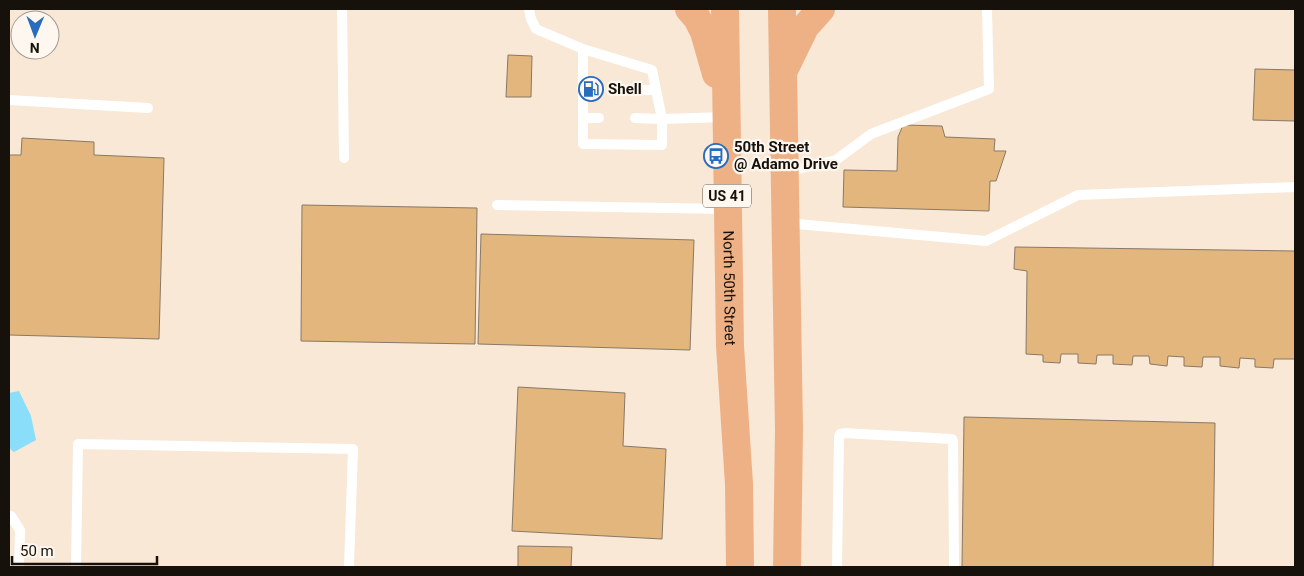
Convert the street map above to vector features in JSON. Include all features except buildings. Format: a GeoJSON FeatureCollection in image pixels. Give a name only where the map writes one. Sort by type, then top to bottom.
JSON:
{"type":"FeatureCollection","features":[{"type":"Feature","properties":{"kind":"main road"},"geometry":{"type":"LineString","coordinates":[[689,9],[704,32],[726,111]]}},
{"type":"Feature","properties":{"kind":"main road","name":"North 50th Street"},"geometry":{"type":"LineString","coordinates":[[725,9],[730,346],[739,484],[740,567]]}},
{"type":"Feature","properties":{"kind":"main road"},"geometry":{"type":"LineString","coordinates":[[782,9],[789,430],[787,567]]}},
{"type":"Feature","properties":{"kind":"main road"},"geometry":{"type":"LineString","coordinates":[[783,72],[806,27],[821,9]]}},
{"type":"Feature","properties":{"kind":"lane"},"geometry":{"type":"LineString","coordinates":[[342,9],[344,158]]}},
{"type":"Feature","properties":{"kind":"lane"},"geometry":{"type":"LineString","coordinates":[[529,9],[536,29],[583,49],[652,70],[662,118],[662,145],[583,144],[583,49]]}},
{"type":"Feature","properties":{"kind":"lane"},"geometry":{"type":"LineString","coordinates":[[785,172],[836,160],[871,134],[988,90],[987,9]]}},
{"type":"Feature","properties":{"kind":"lane"},"geometry":{"type":"LineString","coordinates":[[582,88],[600,89]]}},
{"type":"Feature","properties":{"kind":"lane"},"geometry":{"type":"LineString","coordinates":[[636,90],[656,90]]}},
{"type":"Feature","properties":{"kind":"lane"},"geometry":{"type":"LineString","coordinates":[[9,100],[148,108]]}},
{"type":"Feature","properties":{"kind":"lane"},"geometry":{"type":"LineString","coordinates":[[635,118],[662,118],[726,111]]}},
{"type":"Feature","properties":{"kind":"lane"},"geometry":{"type":"LineString","coordinates":[[583,118],[599,118]]}},
{"type":"Feature","properties":{"kind":"lane"},"geometry":{"type":"LineString","coordinates":[[786,223],[986,241],[1078,194],[1295,187]]}},
{"type":"Feature","properties":{"kind":"lane"},"geometry":{"type":"LineString","coordinates":[[497,205],[727,209]]}},
{"type":"Feature","properties":{"kind":"lane"},"geometry":{"type":"LineString","coordinates":[[837,567],[839,437],[840,434],[844,433],[952,439],[954,567]]}},
{"type":"Feature","properties":{"kind":"lane"},"geometry":{"type":"LineString","coordinates":[[76,567],[78,444],[354,449],[349,567]]}},
{"type":"Feature","properties":{"kind":"lane"},"geometry":{"type":"LineString","coordinates":[[9,516],[11,516],[20,530],[19,567]]}},
{"type":"Feature","properties":{"kind":"water"},"geometry":{"type":"Polygon","coordinates":[[[19,391],[31,416],[36,440],[14,452],[9,448],[9,393],[19,391]]]}},
{"type":"Feature","properties":{"kind":"place","name":"Shell"},"geometry":{"type":"Point","coordinates":[591,89]}},
{"type":"Feature","properties":{"kind":"place","name":"50th Street @ Adamo Drive"},"geometry":{"type":"Point","coordinates":[716,156]}}]}
